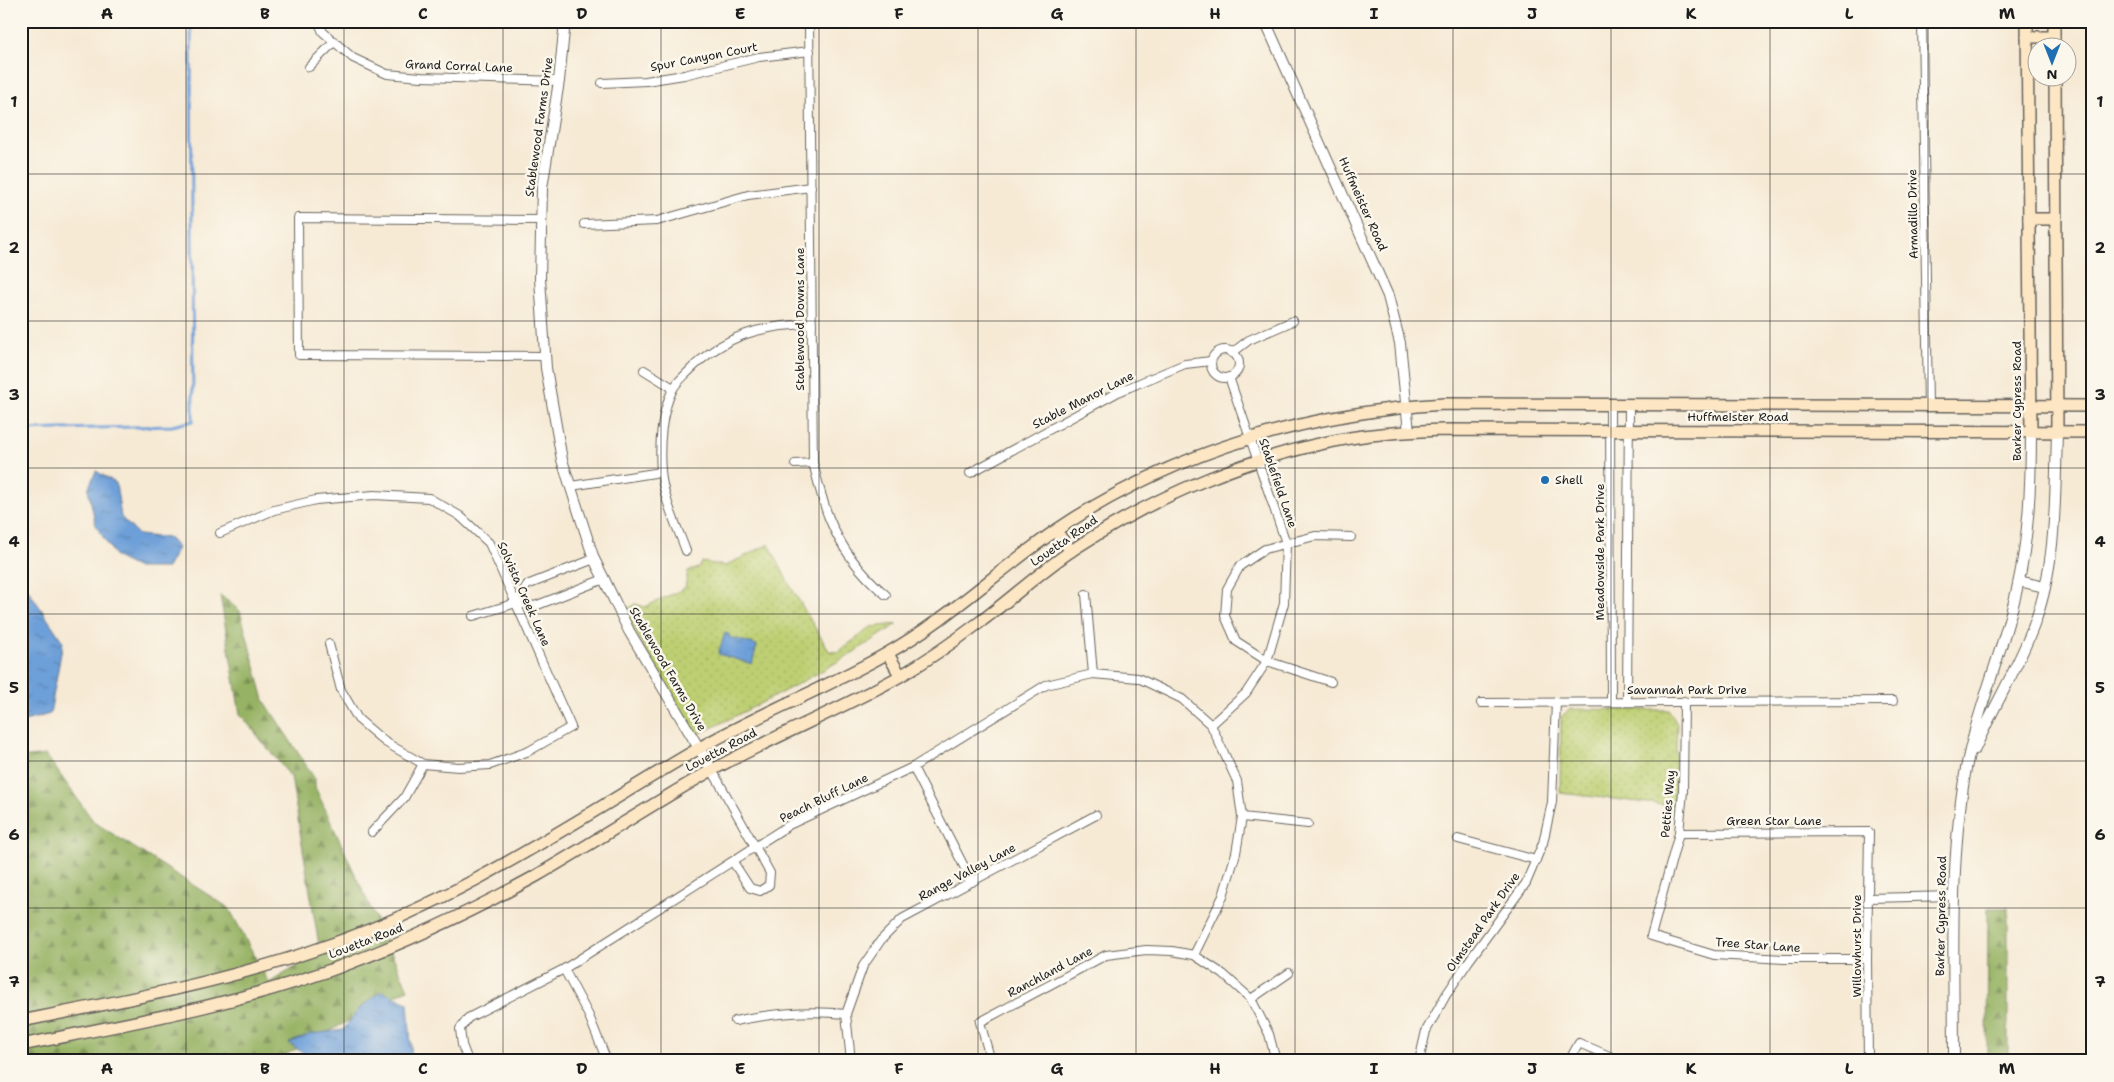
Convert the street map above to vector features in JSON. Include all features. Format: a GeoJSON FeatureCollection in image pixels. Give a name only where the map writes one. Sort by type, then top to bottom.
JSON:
{"type":"FeatureCollection","features":[{"type":"Feature","properties":{"kind":"main road","name":"Barker Cypress Road"},"geometry":{"type":"LineString","coordinates":[[2027,21],[2030,431]]}},
{"type":"Feature","properties":{"kind":"main road"},"geometry":{"type":"LineString","coordinates":[[2054,21],[2054,38]]}},
{"type":"Feature","properties":{"kind":"main road"},"geometry":{"type":"LineString","coordinates":[[2028,37],[2033,38]]}},
{"type":"Feature","properties":{"kind":"main road","name":"Barker Cypress Road"},"geometry":{"type":"LineString","coordinates":[[2055,88],[2057,432]]}},
{"type":"Feature","properties":{"kind":"main road"},"geometry":{"type":"LineString","coordinates":[[2029,219],[2056,219]]}},
{"type":"Feature","properties":{"kind":"main road","name":"Huffmeister Road"},"geometry":{"type":"LineString","coordinates":[[1407,406],[1610,403],[1928,407],[2093,406]]}},
{"type":"Feature","properties":{"kind":"main road","name":"Louetta Road"},"geometry":{"type":"LineString","coordinates":[[21,1021],[211,980],[335,943],[394,919],[463,887],[533,849],[700,748],[768,712],[842,678],[888,654],[929,628],[1056,530],[1106,499],[1155,475],[1250,437],[1298,424],[1347,414],[1407,406]]}},
{"type":"Feature","properties":{"kind":"main road","name":"Huffmeister Road"},"geometry":{"type":"LineString","coordinates":[[1409,432],[1610,429],[2093,432]]}},
{"type":"Feature","properties":{"kind":"main road","name":"Louetta Road"},"geometry":{"type":"LineString","coordinates":[[21,1045],[223,1002],[355,961],[406,940],[482,904],[538,874],[712,770],[779,735],[854,701],[900,675],[944,649],[1071,551],[1118,521],[1165,497],[1258,461],[1303,448],[1351,438],[1409,432]]}},
{"type":"Feature","properties":{"kind":"main road"},"geometry":{"type":"LineString","coordinates":[[1056,530],[1071,551]]}},
{"type":"Feature","properties":{"kind":"main road"},"geometry":{"type":"LineString","coordinates":[[888,654],[900,675]]}},
{"type":"Feature","properties":{"kind":"street","name":"Grand Corral Lane"},"geometry":{"type":"LineString","coordinates":[[318,21],[323,32],[353,58],[387,74],[421,77],[559,80]]}},
{"type":"Feature","properties":{"kind":"street","name":"Stablewood Farms Drive"},"geometry":{"type":"LineString","coordinates":[[565,21],[559,80],[542,188],[540,279],[545,356],[562,460],[594,558],[629,631],[700,748],[756,846],[770,874],[769,885],[760,891],[750,888],[733,862]]}},
{"type":"Feature","properties":{"kind":"street","name":"Stablewood Downs Lane"},"geometry":{"type":"LineString","coordinates":[[809,21],[813,463],[829,518],[844,547],[873,584],[886,595]]}},
{"type":"Feature","properties":{"kind":"street","name":"Huffmeister Road"},"geometry":{"type":"LineString","coordinates":[[1265,21],[1388,296],[1400,343],[1409,432]]}},
{"type":"Feature","properties":{"kind":"street","name":"Armadillo Drive"},"geometry":{"type":"LineString","coordinates":[[1922,21],[1928,407]]}},
{"type":"Feature","properties":{"kind":"street"},"geometry":{"type":"LineString","coordinates":[[309,67],[334,42]]}},
{"type":"Feature","properties":{"kind":"street","name":"Spur Canyon Court"},"geometry":{"type":"LineString","coordinates":[[602,83],[646,81],[759,57],[810,51]]}},
{"type":"Feature","properties":{"kind":"street"},"geometry":{"type":"LineString","coordinates":[[584,224],[657,220],[748,195],[811,187]]}},
{"type":"Feature","properties":{"kind":"street"},"geometry":{"type":"LineString","coordinates":[[541,220],[298,218],[299,355],[545,356]]}},
{"type":"Feature","properties":{"kind":"street"},"geometry":{"type":"LineString","coordinates":[[1232,353],[1249,340],[1293,321]]}},
{"type":"Feature","properties":{"kind":"street"},"geometry":{"type":"LineString","coordinates":[[686,551],[669,504],[661,472],[660,432],[673,388],[700,360],[742,334],[784,324],[812,324]]}},
{"type":"Feature","properties":{"kind":"street"},"geometry":{"type":"LineString","coordinates":[[1225,350],[1232,353],[1238,359],[1239,365],[1234,374],[1230,377],[1219,377],[1214,374],[1211,369],[1211,361],[1215,354],[1225,350]]}},
{"type":"Feature","properties":{"kind":"street","name":"Stable Manor Lane"},"geometry":{"type":"LineString","coordinates":[[970,473],[1118,392],[1185,364],[1211,361]]}},
{"type":"Feature","properties":{"kind":"street"},"geometry":{"type":"LineString","coordinates":[[644,370],[673,388]]}},
{"type":"Feature","properties":{"kind":"street","name":"Stablefield Lane"},"geometry":{"type":"LineString","coordinates":[[1212,725],[1246,693],[1267,662],[1284,603],[1286,543],[1230,377]]}},
{"type":"Feature","properties":{"kind":"street","name":"Meadowside Park Drive"},"geometry":{"type":"LineString","coordinates":[[1610,403],[1611,702]]}},
{"type":"Feature","properties":{"kind":"street"},"geometry":{"type":"LineString","coordinates":[[1627,702],[1629,404]]}},
{"type":"Feature","properties":{"kind":"street","name":"Barker Cypress Road"},"geometry":{"type":"LineString","coordinates":[[1954,1061],[1954,896],[1957,833],[1965,773],[1980,708],[2008,624],[2019,580],[2028,520],[2030,431]]}},
{"type":"Feature","properties":{"kind":"street","name":"Barker Cypress Road"},"geometry":{"type":"LineString","coordinates":[[1965,773],[1982,731],[2035,624],[2052,541],[2057,432]]}},
{"type":"Feature","properties":{"kind":"street"},"geometry":{"type":"LineString","coordinates":[[794,464],[813,463]]}},
{"type":"Feature","properties":{"kind":"street"},"geometry":{"type":"LineString","coordinates":[[571,486],[661,472]]}},
{"type":"Feature","properties":{"kind":"street","name":"Solvista Creek Lane"},"geometry":{"type":"LineString","coordinates":[[220,533],[274,510],[316,500],[374,495],[429,498],[460,516],[488,543],[571,727],[529,751],[490,765],[458,767],[423,764]]}},
{"type":"Feature","properties":{"kind":"street"},"geometry":{"type":"LineString","coordinates":[[1331,682],[1267,662],[1236,641],[1225,616],[1227,590],[1240,566],[1265,549],[1315,536],[1351,537]]}},
{"type":"Feature","properties":{"kind":"street"},"geometry":{"type":"LineString","coordinates":[[516,603],[527,585],[594,558]]}},
{"type":"Feature","properties":{"kind":"street"},"geometry":{"type":"LineString","coordinates":[[1611,562],[1628,561]]}},
{"type":"Feature","properties":{"kind":"street"},"geometry":{"type":"LineString","coordinates":[[473,616],[516,603],[535,606],[604,579]]}},
{"type":"Feature","properties":{"kind":"street"},"geometry":{"type":"LineString","coordinates":[[2019,580],[2044,587]]}},
{"type":"Feature","properties":{"kind":"street"},"geometry":{"type":"LineString","coordinates":[[1086,594],[1093,674]]}},
{"type":"Feature","properties":{"kind":"street"},"geometry":{"type":"LineString","coordinates":[[329,644],[341,690],[358,719],[385,742],[423,764],[404,798],[372,832]]}},
{"type":"Feature","properties":{"kind":"street","name":"Peach Bluff Lane"},"geometry":{"type":"LineString","coordinates":[[468,1061],[462,1045],[460,1029],[468,1018],[564,969],[790,825],[913,767],[1046,685],[1093,674],[1138,678],[1182,699],[1212,725]]}},
{"type":"Feature","properties":{"kind":"street","name":"Savannah Park Drive"},"geometry":{"type":"LineString","coordinates":[[1481,703],[1893,700]]}},
{"type":"Feature","properties":{"kind":"street","name":"Petties Way"},"geometry":{"type":"LineString","coordinates":[[1651,936],[1679,833],[1683,791],[1684,701]]}},
{"type":"Feature","properties":{"kind":"street","name":"Olmstead Park Drive"},"geometry":{"type":"LineString","coordinates":[[1418,1061],[1426,1031],[1446,995],[1526,883],[1543,843],[1552,802],[1556,702]]}},
{"type":"Feature","properties":{"kind":"street"},"geometry":{"type":"LineString","coordinates":[[1212,725],[1237,781],[1242,817],[1236,853],[1223,896],[1194,955],[1223,974],[1251,999],[1268,1034],[1276,1061]]}},
{"type":"Feature","properties":{"kind":"street"},"geometry":{"type":"LineString","coordinates":[[913,767],[972,882]]}},
{"type":"Feature","properties":{"kind":"street","name":"Range Valley Lane"},"geometry":{"type":"LineString","coordinates":[[846,1014],[863,966],[881,940],[902,920],[1096,815]]}},
{"type":"Feature","properties":{"kind":"street"},"geometry":{"type":"LineString","coordinates":[[1242,817],[1308,824]]}},
{"type":"Feature","properties":{"kind":"street","name":"Green Star Lane"},"geometry":{"type":"LineString","coordinates":[[1679,833],[1870,832]]}},
{"type":"Feature","properties":{"kind":"street","name":"Willowhurst Drive"},"geometry":{"type":"LineString","coordinates":[[1868,1061],[1867,958],[1870,832]]}},
{"type":"Feature","properties":{"kind":"street"},"geometry":{"type":"LineString","coordinates":[[1458,839],[1536,860]]}},
{"type":"Feature","properties":{"kind":"street"},"geometry":{"type":"LineString","coordinates":[[1868,898],[1954,896]]}},
{"type":"Feature","properties":{"kind":"street","name":"Tree Star Lane"},"geometry":{"type":"LineString","coordinates":[[1651,936],[1714,955],[1784,959],[1867,958]]}},
{"type":"Feature","properties":{"kind":"street","name":"Ranchland Lane"},"geometry":{"type":"LineString","coordinates":[[991,1061],[980,1022],[1106,955],[1146,950],[1194,955]]}},
{"type":"Feature","properties":{"kind":"street"},"geometry":{"type":"LineString","coordinates":[[564,969],[589,1016],[607,1061]]}},
{"type":"Feature","properties":{"kind":"street"},"geometry":{"type":"LineString","coordinates":[[1251,999],[1289,973]]}},
{"type":"Feature","properties":{"kind":"street"},"geometry":{"type":"LineString","coordinates":[[735,1021],[789,1012],[819,1011],[846,1014],[851,1061]]}},
{"type":"Feature","properties":{"kind":"street"},"geometry":{"type":"LineString","coordinates":[[1569,1061],[1579,1043],[1621,1061]]}},
{"type":"Feature","properties":{"kind":"green space"},"geometry":{"type":"Polygon","coordinates":[[[769,544],[788,582],[829,651],[838,652],[871,627],[897,624],[849,655],[774,697],[697,735],[645,650],[625,612],[635,604],[645,607],[685,588],[688,571],[698,568],[702,562],[725,566],[769,544]]]}},
{"type":"Feature","properties":{"kind":"green space"},"geometry":{"type":"Polygon","coordinates":[[[220,595],[240,611],[264,700],[315,779],[315,787],[408,989],[274,1061],[21,1061],[21,758],[46,755],[94,822],[229,908],[269,983],[320,952],[291,777],[240,714],[220,595]]]}},
{"type":"Feature","properties":{"kind":"green space"},"geometry":{"type":"Polygon","coordinates":[[[1570,709],[1669,710],[1677,724],[1674,806],[1560,793],[1561,717],[1570,709]]]}},
{"type":"Feature","properties":{"kind":"green space"},"geometry":{"type":"Polygon","coordinates":[[[1988,908],[2008,908],[2008,1061],[1987,1061],[1988,908]]]}},
{"type":"Feature","properties":{"kind":"water"},"geometry":{"type":"Polygon","coordinates":[[[96,471],[116,483],[121,517],[139,535],[169,538],[178,548],[167,568],[138,568],[116,557],[96,526],[88,489],[96,471]]]}},
{"type":"Feature","properties":{"kind":"water"},"geometry":{"type":"Polygon","coordinates":[[[21,579],[63,642],[50,714],[21,722],[21,579]]]}},
{"type":"Feature","properties":{"kind":"water"},"geometry":{"type":"Polygon","coordinates":[[[725,633],[729,634],[729,637],[757,645],[752,664],[718,654],[725,633]]]}},
{"type":"Feature","properties":{"kind":"water"},"geometry":{"type":"Polygon","coordinates":[[[382,991],[408,1003],[412,1061],[314,1061],[289,1043],[311,1034],[343,1030],[359,1009],[382,991]]]}},
{"type":"Feature","properties":{"kind":"waterway"},"geometry":{"type":"LineString","coordinates":[[21,430],[172,426],[193,421],[191,21]]}},
{"type":"Feature","properties":{"kind":"place","name":"Shell"},"geometry":{"type":"Point","coordinates":[1545,480]}}]}
